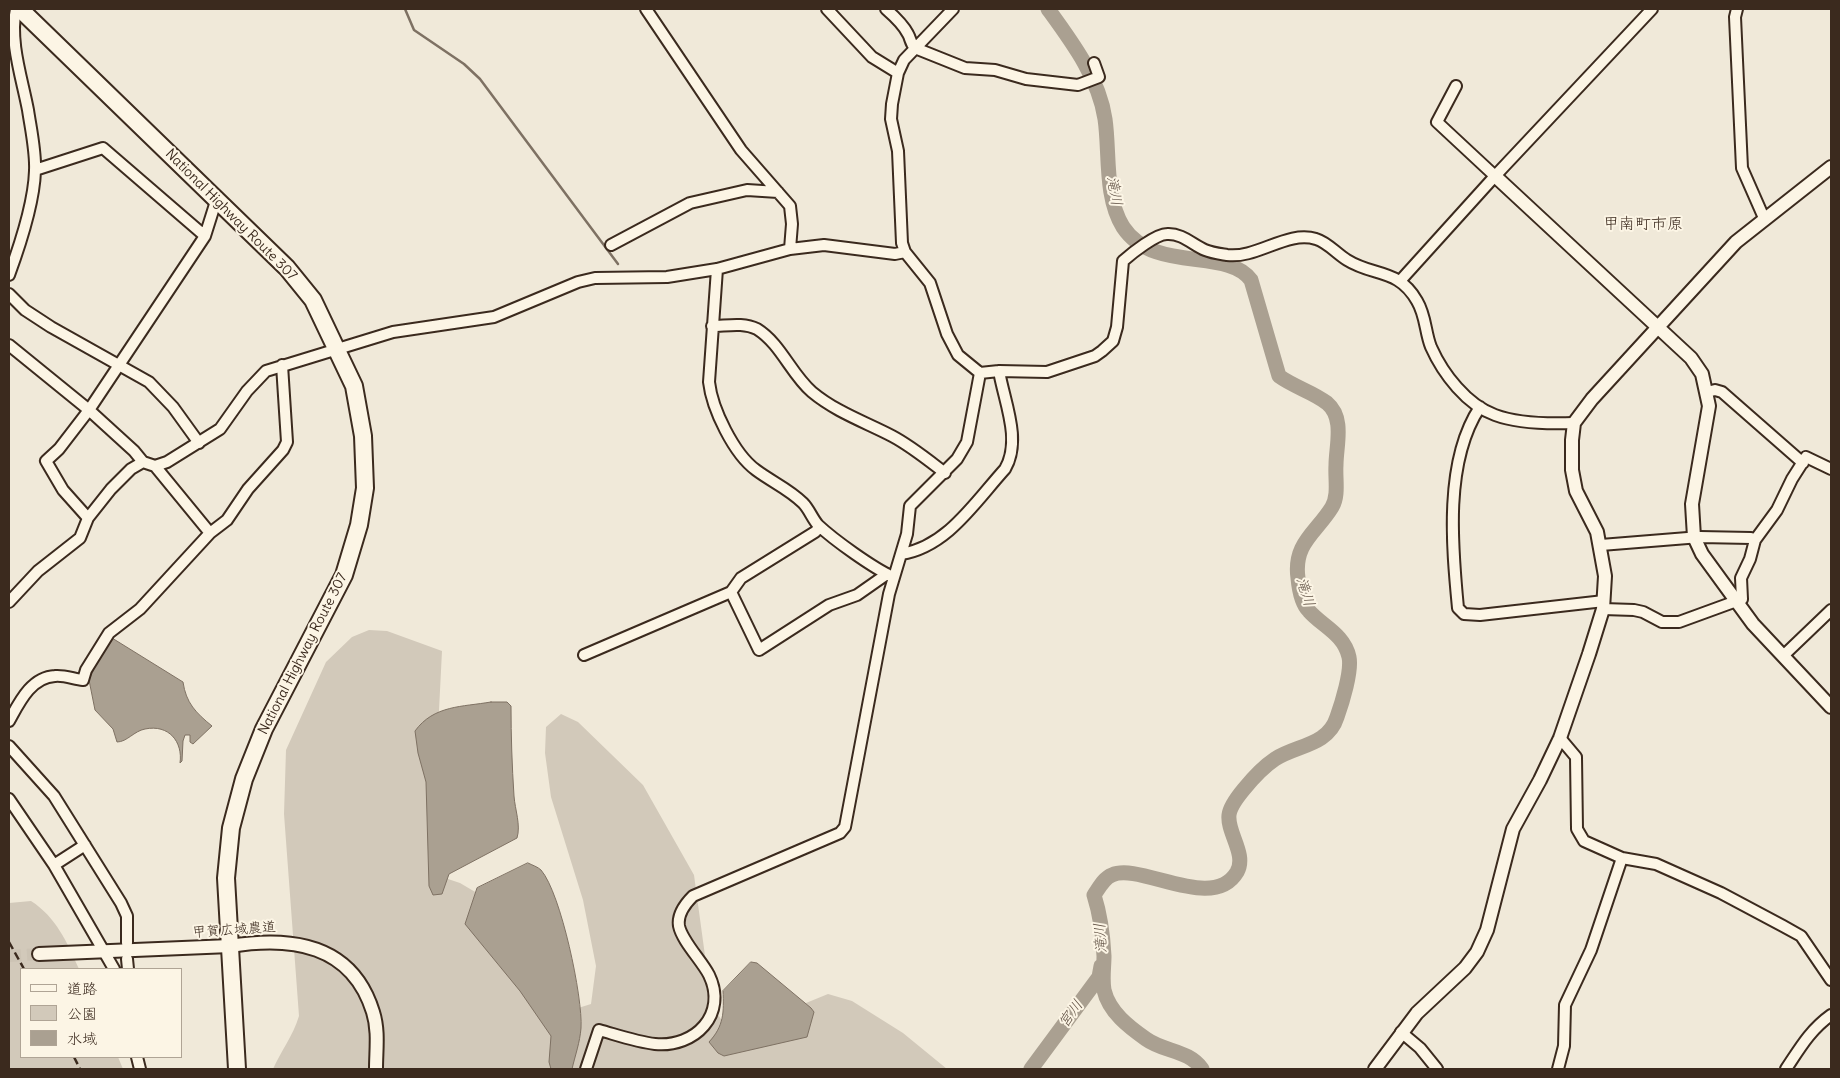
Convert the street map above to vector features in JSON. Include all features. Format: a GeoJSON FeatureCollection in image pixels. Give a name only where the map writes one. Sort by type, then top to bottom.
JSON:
{"type":"FeatureCollection","features":[{"type":"Feature","properties":{"kind":"highway","name":"National Highway Route 307"},"geometry":{"type":"LineString","coordinates":[[20,9],[91,80],[216,198],[298,281],[313,300],[354,386],[363,436],[365,488],[359,525],[344,575],[264,730],[244,779],[231,828],[226,878],[237,1069]]}},
{"type":"Feature","properties":{"kind":"street"},"geometry":{"type":"LineString","coordinates":[[9,275],[18,251],[32,195],[35,170],[28,113],[12,25],[16,9]]}},
{"type":"Feature","properties":{"kind":"street"},"geometry":{"type":"LineString","coordinates":[[646,9],[741,150],[790,206],[792,224],[790,249]]}},
{"type":"Feature","properties":{"kind":"street"},"geometry":{"type":"LineString","coordinates":[[827,9],[872,58],[898,73]]}},
{"type":"Feature","properties":{"kind":"street"},"geometry":{"type":"LineString","coordinates":[[886,9],[899,21],[909,35],[910,44],[915,48],[965,68],[996,70],[1026,79],[1082,84],[1099,77],[1094,63]]}},
{"type":"Feature","properties":{"kind":"street"},"geometry":{"type":"LineString","coordinates":[[953,9],[904,60],[898,73],[891,119],[898,151],[902,242],[905,252],[930,283],[947,334],[958,355],[980,373],[999,371],[1048,372],[1102,352],[1113,341],[1117,327],[1122,261],[1134,252],[1167,234],[1179,236],[1205,250],[1230,256],[1304,237],[1318,239],[1348,261],[1362,268],[1392,276],[1400,281],[1417,299],[1425,317],[1430,345],[1440,365],[1452,381],[1480,407],[1495,415],[1517,420],[1548,424],[1574,423]]}},
{"type":"Feature","properties":{"kind":"street"},"geometry":{"type":"LineString","coordinates":[[1400,281],[1495,176],[1652,9]]}},
{"type":"Feature","properties":{"kind":"street"},"geometry":{"type":"LineString","coordinates":[[1737,9],[1735,28],[1742,168],[1764,218]]}},
{"type":"Feature","properties":{"kind":"street"},"geometry":{"type":"LineString","coordinates":[[1456,86],[1437,122],[1691,358],[1702,374],[1709,406],[1707,429],[1692,504],[1694,537],[1702,554],[1753,624],[1831,708]]}},
{"type":"Feature","properties":{"kind":"street"},"geometry":{"type":"LineString","coordinates":[[35,170],[103,148],[205,236]]}},
{"type":"Feature","properties":{"kind":"street"},"geometry":{"type":"LineString","coordinates":[[1375,1069],[1401,1032],[1421,1008],[1465,968],[1477,952],[1487,930],[1512,829],[1540,780],[1560,738],[1604,605],[1601,545],[1576,491],[1572,470],[1574,423],[1592,399],[1736,242],[1831,167]]}},
{"type":"Feature","properties":{"kind":"street"},"geometry":{"type":"LineString","coordinates":[[611,245],[690,203],[747,190],[768,194],[778,192]]}},
{"type":"Feature","properties":{"kind":"street"},"geometry":{"type":"LineString","coordinates":[[88,518],[63,490],[46,461],[59,449],[89,410],[205,236],[216,198]]}},
{"type":"Feature","properties":{"kind":"street"},"geometry":{"type":"LineString","coordinates":[[155,466],[200,443],[220,429],[260,375],[266,370],[393,332],[494,317],[578,282],[595,278],[667,277],[717,269],[790,249],[824,245],[894,254],[905,252]]}},
{"type":"Feature","properties":{"kind":"street"},"geometry":{"type":"LineString","coordinates":[[717,269],[709,382],[710,396],[717,415],[742,455],[755,470],[787,489],[805,504],[820,527],[873,567],[890,576]]}},
{"type":"Feature","properties":{"kind":"street"},"geometry":{"type":"LineString","coordinates":[[9,294],[24,310],[51,328],[150,382],[173,407],[200,443]]}},
{"type":"Feature","properties":{"kind":"street"},"geometry":{"type":"LineString","coordinates":[[712,326],[743,325],[756,329],[774,344],[812,392],[850,416],[892,436],[945,473]]}},
{"type":"Feature","properties":{"kind":"street"},"geometry":{"type":"LineString","coordinates":[[9,345],[89,410],[134,451],[142,462],[155,466],[167,478],[210,533]]}},
{"type":"Feature","properties":{"kind":"street"},"geometry":{"type":"LineString","coordinates":[[9,721],[28,690],[39,682],[55,676],[83,680],[86,670],[109,634],[140,609],[210,533],[227,520],[248,489],[283,450],[287,442],[282,365]]}},
{"type":"Feature","properties":{"kind":"street"},"geometry":{"type":"LineString","coordinates":[[900,554],[919,549],[941,537],[1005,469],[1011,460],[1009,410],[999,371]]}},
{"type":"Feature","properties":{"kind":"street"},"geometry":{"type":"LineString","coordinates":[[586,1069],[599,1030],[655,1044],[667,1044],[696,1033],[712,1018],[714,1008],[710,977],[679,927],[682,909],[693,896],[840,833],[846,827],[890,576],[900,554],[906,534],[910,506],[920,493],[945,473],[958,459],[966,442],[980,373]]}},
{"type":"Feature","properties":{"kind":"street"},"geometry":{"type":"LineString","coordinates":[[1707,392],[1715,390],[1722,392],[1804,463]]}},
{"type":"Feature","properties":{"kind":"street"},"geometry":{"type":"LineString","coordinates":[[1480,407],[1474,416],[1456,465],[1454,539],[1458,608],[1464,614],[1480,615],[1604,605],[1643,612],[1668,623],[1736,602],[1742,599],[1741,578],[1750,559],[1755,540],[1777,510],[1792,479],[1804,463],[1806,457],[1831,470]]}},
{"type":"Feature","properties":{"kind":"street"},"geometry":{"type":"LineString","coordinates":[[9,602],[38,571],[80,538],[88,518],[111,489],[131,469],[142,462]]}},
{"type":"Feature","properties":{"kind":"street"},"geometry":{"type":"LineString","coordinates":[[584,655],[732,592],[741,578],[820,527]]}},
{"type":"Feature","properties":{"kind":"street"},"geometry":{"type":"LineString","coordinates":[[1601,545],[1694,537],[1751,538],[1755,540]]}},
{"type":"Feature","properties":{"kind":"street"},"geometry":{"type":"LineString","coordinates":[[732,592],[760,650],[830,605],[857,594],[890,576]]}},
{"type":"Feature","properties":{"kind":"street"},"geometry":{"type":"LineString","coordinates":[[1783,656],[1831,610]]}},
{"type":"Feature","properties":{"kind":"street"},"geometry":{"type":"LineString","coordinates":[[1560,738],[1576,757],[1577,829],[1592,846],[1622,858],[1656,864],[1721,894],[1801,936],[1831,980]]}},
{"type":"Feature","properties":{"kind":"street"},"geometry":{"type":"LineString","coordinates":[[9,746],[54,796],[127,916],[126,943]]}},
{"type":"Feature","properties":{"kind":"street"},"geometry":{"type":"LineString","coordinates":[[9,799],[54,865],[113,968]]}},
{"type":"Feature","properties":{"kind":"street"},"geometry":{"type":"LineString","coordinates":[[54,865],[84,845]]}},
{"type":"Feature","properties":{"kind":"street"},"geometry":{"type":"LineString","coordinates":[[1558,1069],[1564,1046],[1565,1005],[1591,950],[1622,858]]}},
{"type":"Feature","properties":{"kind":"street","name":"甲賀広域農道"},"geometry":{"type":"LineString","coordinates":[[39,954],[230,946],[260,941],[285,941],[311,947],[342,965],[361,986],[373,1013],[377,1035],[376,1069]]}},
{"type":"Feature","properties":{"kind":"street"},"geometry":{"type":"LineString","coordinates":[[1786,1069],[1807,1036],[1817,1025],[1831,1015]]}},
{"type":"Feature","properties":{"kind":"street"},"geometry":{"type":"LineString","coordinates":[[1401,1032],[1420,1048],[1437,1069]]}},
{"type":"Feature","properties":{"kind":"green space"},"geometry":{"type":"Polygon","coordinates":[[[369,630],[387,631],[442,651],[431,868],[439,876],[460,883],[482,896],[575,1009],[591,1004],[596,966],[583,900],[551,797],[545,753],[546,727],[561,714],[578,722],[643,785],[694,875],[712,1007],[724,1023],[784,1012],[828,994],[852,1001],[903,1033],[947,1069],[273,1069],[294,1030],[299,1016],[284,814],[286,750],[326,662],[352,637],[369,630]]]}},
{"type":"Feature","properties":{"kind":"green space"},"geometry":{"type":"Polygon","coordinates":[[[31,901],[40,907],[60,931],[79,968],[20,968],[20,1058],[118,1058],[123,1069],[9,1069],[9,903],[31,901]]]}},
{"type":"Feature","properties":{"kind":"water"},"geometry":{"type":"Polygon","coordinates":[[[112,638],[183,682],[189,702],[201,717],[212,726],[193,744],[190,742],[190,735],[185,735],[182,761],[180,763],[177,742],[167,732],[154,728],[145,729],[121,742],[117,742],[113,729],[95,710],[89,680],[100,655],[112,638]]]}},
{"type":"Feature","properties":{"kind":"water"},"geometry":{"type":"Polygon","coordinates":[[[491,702],[507,702],[511,706],[513,785],[518,828],[517,838],[449,874],[442,894],[433,895],[429,886],[426,782],[418,753],[415,731],[423,722],[440,712],[491,702]]]}},
{"type":"Feature","properties":{"kind":"water"},"geometry":{"type":"Polygon","coordinates":[[[528,863],[541,870],[549,882],[569,946],[581,1014],[579,1044],[572,1069],[551,1069],[549,1062],[551,1036],[520,991],[465,924],[477,888],[528,863]]]}},
{"type":"Feature","properties":{"kind":"water"},"geometry":{"type":"Polygon","coordinates":[[[751,962],[757,963],[814,1012],[807,1037],[724,1056],[718,1053],[709,1042],[718,1030],[722,1018],[723,991],[751,962]]]}},
{"type":"Feature","properties":{"kind":"waterway"},"geometry":{"type":"LineString","coordinates":[[405,9],[414,30],[464,64],[480,79],[618,264]]}},
{"type":"Feature","properties":{"kind":"waterway","name":"滝川"},"geometry":{"type":"LineString","coordinates":[[1048,9],[1083,61],[1097,89],[1105,119],[1110,188],[1117,215],[1123,227],[1136,241],[1153,250],[1171,256],[1225,264],[1240,270],[1251,280],[1279,376],[1327,403],[1333,409],[1338,424],[1334,502],[1303,547],[1297,566],[1299,587],[1306,608],[1338,636],[1349,657],[1350,663],[1346,687],[1333,727],[1319,739],[1283,754],[1271,762],[1262,769],[1235,801],[1231,808],[1229,822],[1240,858],[1237,872],[1226,883],[1211,888],[1194,888],[1124,873],[1109,876],[1094,895],[1100,917],[1103,940],[1104,990],[1110,1005],[1127,1024],[1146,1039],[1190,1058],[1202,1069]]}},
{"type":"Feature","properties":{"kind":"waterway","name":"宮川"},"geometry":{"type":"LineString","coordinates":[[1031,1069],[1099,977],[1101,966]]}},
{"type":"Feature","properties":{"kind":"tunnel"},"geometry":{"type":"LineString","coordinates":[[9,956],[39,954]]}},
{"type":"Feature","properties":{"kind":"railway"},"geometry":{"type":"LineString","coordinates":[[9,942],[23,968]]}},
{"type":"Feature","properties":{"kind":"railway"},"geometry":{"type":"LineString","coordinates":[[74,1058],[80,1069]]}},
{"type":"Feature","properties":{"kind":"district","name":"甲南町市原"},"geometry":{"type":"Point","coordinates":[1643,224]}}]}
